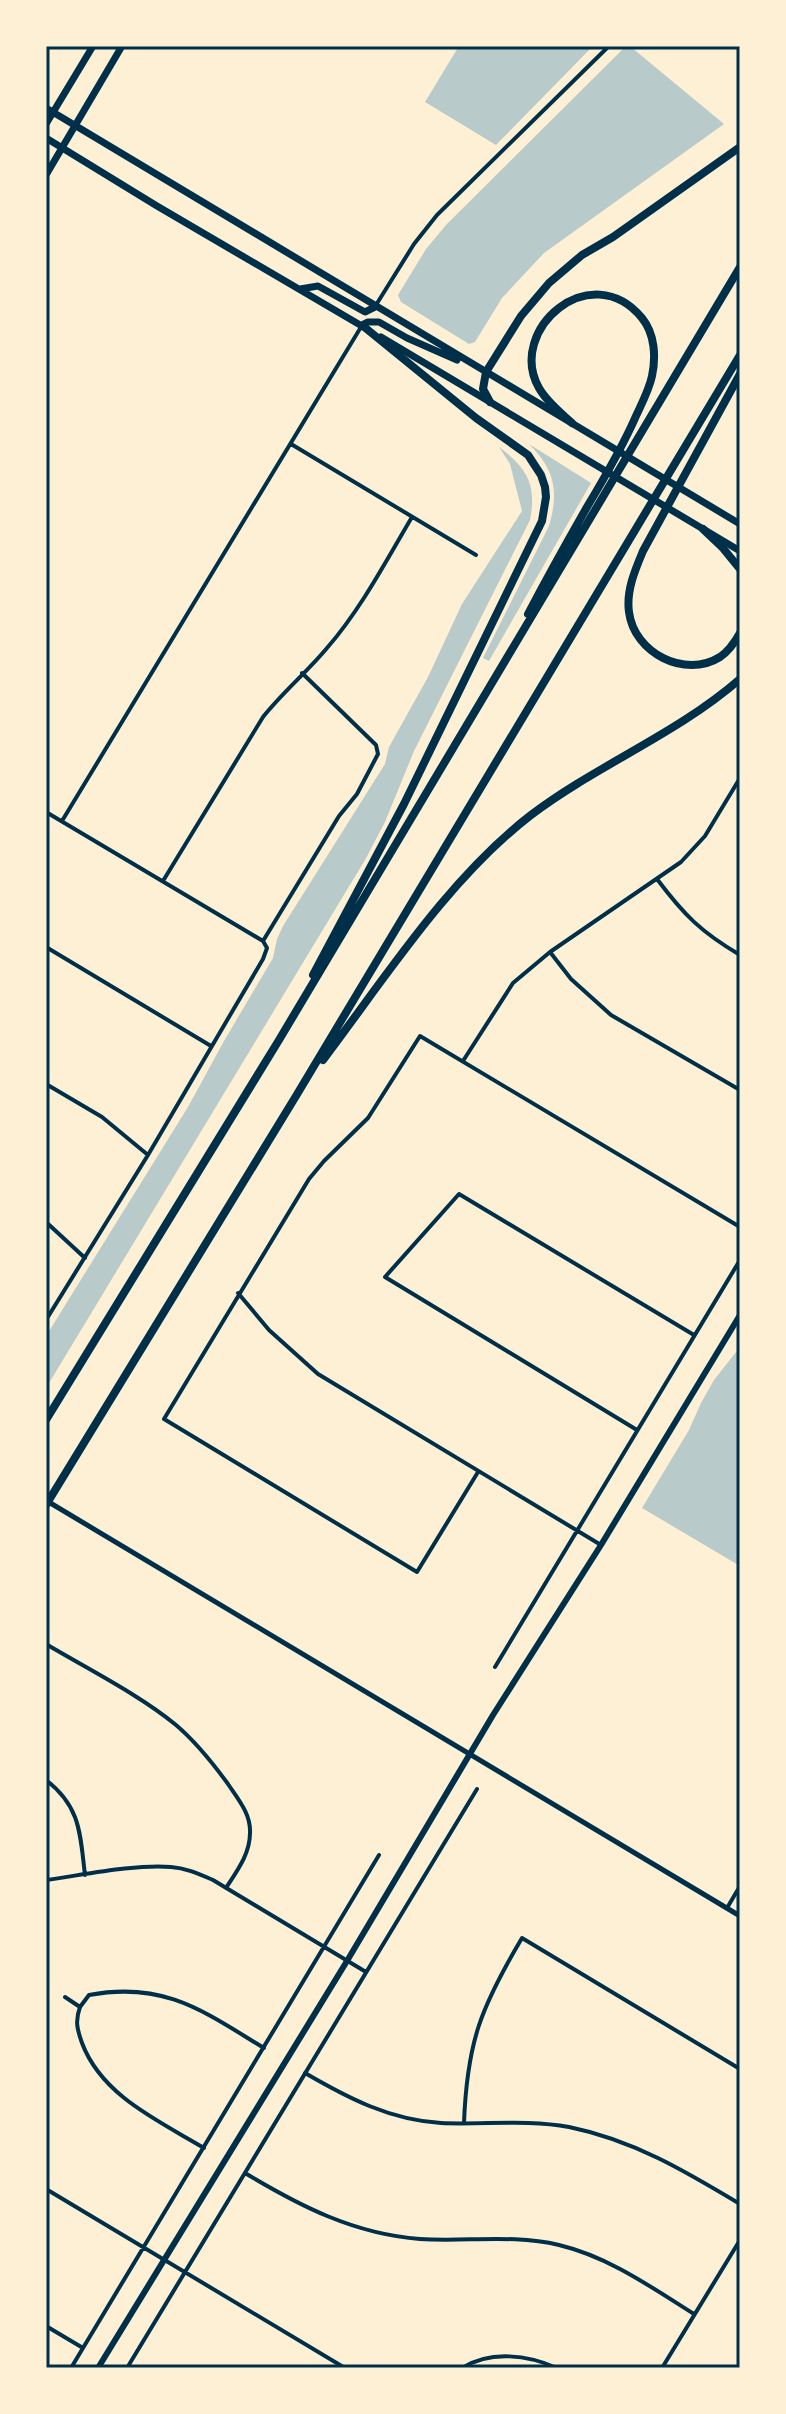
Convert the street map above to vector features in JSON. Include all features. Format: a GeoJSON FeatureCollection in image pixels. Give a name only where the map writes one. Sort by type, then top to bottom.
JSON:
{"type":"FeatureCollection","features":[{"type":"Feature","properties":{"kind":"highway"},"geometry":{"type":"LineString","coordinates":[[490,402],[483,389],[486,372],[521,316],[557,275],[740,147]]}},
{"type":"Feature","properties":{"kind":"highway"},"geometry":{"type":"LineString","coordinates":[[46,1420],[279,1040],[740,267]]}},
{"type":"Feature","properties":{"kind":"highway"},"geometry":{"type":"LineString","coordinates":[[477,710],[562,550],[614,463],[651,379],[655,353],[644,320],[631,307],[609,297],[589,295],[568,302],[552,314],[536,341],[532,369],[539,388],[572,423]]}},
{"type":"Feature","properties":{"kind":"highway"},"geometry":{"type":"LineString","coordinates":[[279,1040],[404,804],[545,510],[546,497],[541,475],[528,455],[476,418],[362,326]]}},
{"type":"Feature","properties":{"kind":"highway"},"geometry":{"type":"LineString","coordinates":[[46,1503],[296,1096],[740,355]]}},
{"type":"Feature","properties":{"kind":"highway"},"geometry":{"type":"LineString","coordinates":[[740,374],[643,551],[632,581],[628,610],[635,631],[646,647],[664,659],[685,665],[719,658],[740,633]]}},
{"type":"Feature","properties":{"kind":"highway"},"geometry":{"type":"LineString","coordinates":[[703,529],[740,569]]}},
{"type":"Feature","properties":{"kind":"highway"},"geometry":{"type":"LineString","coordinates":[[296,1096],[441,905],[502,839],[547,803],[704,706],[740,679]]}},
{"type":"Feature","properties":{"kind":"main road"},"geometry":{"type":"LineString","coordinates":[[46,124],[50,110],[93,46]]}},
{"type":"Feature","properties":{"kind":"main road"},"geometry":{"type":"LineString","coordinates":[[46,175],[122,46]]}},
{"type":"Feature","properties":{"kind":"main road"},"geometry":{"type":"LineString","coordinates":[[50,110],[740,524]]}},
{"type":"Feature","properties":{"kind":"main road"},"geometry":{"type":"LineString","coordinates":[[46,138],[740,551]]}},
{"type":"Feature","properties":{"kind":"main road"},"geometry":{"type":"LineString","coordinates":[[300,289],[318,286],[365,312],[375,307]]}},
{"type":"Feature","properties":{"kind":"main road"},"geometry":{"type":"LineString","coordinates":[[362,326],[367,322],[379,322],[407,338],[486,372]]}},
{"type":"Feature","properties":{"kind":"main road"},"geometry":{"type":"LineString","coordinates":[[98,2368],[740,1315]]}},
{"type":"Feature","properties":{"kind":"street"},"geometry":{"type":"LineString","coordinates":[[375,307],[414,244],[437,215],[609,46]]}},
{"type":"Feature","properties":{"kind":"street"},"geometry":{"type":"LineString","coordinates":[[62,821],[362,326]]}},
{"type":"Feature","properties":{"kind":"street"},"geometry":{"type":"LineString","coordinates":[[291,444],[476,555]]}},
{"type":"Feature","properties":{"kind":"street"},"geometry":{"type":"LineString","coordinates":[[163,881],[263,717],[327,649],[358,607],[412,517]]}},
{"type":"Feature","properties":{"kind":"street"},"geometry":{"type":"LineString","coordinates":[[263,941],[339,816],[357,794],[378,754],[376,745],[302,673]]}},
{"type":"Feature","properties":{"kind":"street"},"geometry":{"type":"LineString","coordinates":[[463,1061],[513,983],[550,952],[694,850],[740,778]]}},
{"type":"Feature","properties":{"kind":"street"},"geometry":{"type":"LineString","coordinates":[[46,812],[263,941],[267,948],[148,1155],[46,1320]]}},
{"type":"Feature","properties":{"kind":"street"},"geometry":{"type":"LineString","coordinates":[[657,879],[695,925],[740,955]]}},
{"type":"Feature","properties":{"kind":"street"},"geometry":{"type":"LineString","coordinates":[[46,947],[211,1046]]}},
{"type":"Feature","properties":{"kind":"street"},"geometry":{"type":"LineString","coordinates":[[550,952],[571,979],[611,1015],[740,1090]]}},
{"type":"Feature","properties":{"kind":"street"},"geometry":{"type":"LineString","coordinates":[[478,1472],[417,1572],[164,1419],[309,1179],[368,1118],[420,1036],[740,1227]]}},
{"type":"Feature","properties":{"kind":"street"},"geometry":{"type":"LineString","coordinates":[[46,1084],[102,1117],[148,1155]]}},
{"type":"Feature","properties":{"kind":"street"},"geometry":{"type":"LineString","coordinates":[[637,1430],[385,1277],[459,1194],[694,1335]]}},
{"type":"Feature","properties":{"kind":"street"},"geometry":{"type":"LineString","coordinates":[[46,1222],[85,1258]]}},
{"type":"Feature","properties":{"kind":"street"},"geometry":{"type":"LineString","coordinates":[[495,1667],[740,1260]]}},
{"type":"Feature","properties":{"kind":"street"},"geometry":{"type":"LineString","coordinates":[[238,1293],[269,1330],[318,1374],[601,1545]]}},
{"type":"Feature","properties":{"kind":"street"},"geometry":{"type":"LineString","coordinates":[[46,1503],[71,1515],[740,1916]]}},
{"type":"Feature","properties":{"kind":"street"},"geometry":{"type":"LineString","coordinates":[[46,1644],[174,1723],[207,1756],[243,1805],[251,1830],[244,1859],[226,1888]]}},
{"type":"Feature","properties":{"kind":"street"},"geometry":{"type":"LineString","coordinates":[[46,1780],[60,1791],[72,1807],[79,1825],[85,1875]]}},
{"type":"Feature","properties":{"kind":"street"},"geometry":{"type":"LineString","coordinates":[[127,2368],[477,1789]]}},
{"type":"Feature","properties":{"kind":"street"},"geometry":{"type":"LineString","coordinates":[[71,2368],[379,1855]]}},
{"type":"Feature","properties":{"kind":"street"},"geometry":{"type":"LineString","coordinates":[[46,1880],[152,1867],[173,1867],[194,1872],[366,1972]]}},
{"type":"Feature","properties":{"kind":"street"},"geometry":{"type":"LineString","coordinates":[[727,1908],[740,1886]]}},
{"type":"Feature","properties":{"kind":"street"},"geometry":{"type":"LineString","coordinates":[[464,2123],[465,2083],[475,2031],[498,1978],[522,1938],[740,2069]]}},
{"type":"Feature","properties":{"kind":"street"},"geometry":{"type":"LineString","coordinates":[[204,2148],[141,2111],[96,2071],[83,2047],[75,2022],[80,2007],[89,1995],[114,1991],[174,1998],[264,2048]]}},
{"type":"Feature","properties":{"kind":"street"},"geometry":{"type":"LineString","coordinates":[[65,1997],[80,2007]]}},
{"type":"Feature","properties":{"kind":"street"},"geometry":{"type":"LineString","coordinates":[[305,2073],[348,2098],[411,2120],[564,2127],[597,2134],[657,2156],[740,2204]]}},
{"type":"Feature","properties":{"kind":"street"},"geometry":{"type":"LineString","coordinates":[[245,2173],[317,2213],[377,2233],[420,2239],[531,2240],[579,2250],[625,2272],[694,2314]]}},
{"type":"Feature","properties":{"kind":"street"},"geometry":{"type":"LineString","coordinates":[[46,2189],[345,2368]]}},
{"type":"Feature","properties":{"kind":"street"},"geometry":{"type":"LineString","coordinates":[[662,2368],[740,2240]]}},
{"type":"Feature","properties":{"kind":"street"},"geometry":{"type":"LineString","coordinates":[[46,2326],[83,2348]]}},
{"type":"Feature","properties":{"kind":"street"},"geometry":{"type":"LineString","coordinates":[[462,2368],[488,2359],[514,2356],[539,2359],[557,2368]]}},
{"type":"Feature","properties":{"kind":"shaded area"},"geometry":{"type":"Polygon","coordinates":[[[459,46],[593,46],[496,145],[425,102],[459,46]]]}},
{"type":"Feature","properties":{"kind":"shaded area"},"geometry":{"type":"Polygon","coordinates":[[[631,47],[724,124],[544,253],[502,298],[475,342],[469,344],[401,302],[398,295],[426,249],[446,225],[624,48],[631,47]]]}},
{"type":"Feature","properties":{"kind":"shaded area"},"geometry":{"type":"Polygon","coordinates":[[[529,444],[591,483],[489,661],[483,658],[549,526],[552,513],[554,492],[549,472],[529,444]]]}},
{"type":"Feature","properties":{"kind":"shaded area"},"geometry":{"type":"Polygon","coordinates":[[[499,447],[517,462],[528,478],[532,496],[530,520],[414,751],[385,822],[46,1388],[46,1336],[188,1107],[273,958],[283,926],[385,764],[389,747],[428,677],[462,604],[522,511],[510,464],[499,447]]]}},
{"type":"Feature","properties":{"kind":"shaded area"},"geometry":{"type":"Polygon","coordinates":[[[740,1347],[740,1566],[642,1508],[689,1430],[714,1380],[740,1347]]]}}]}
